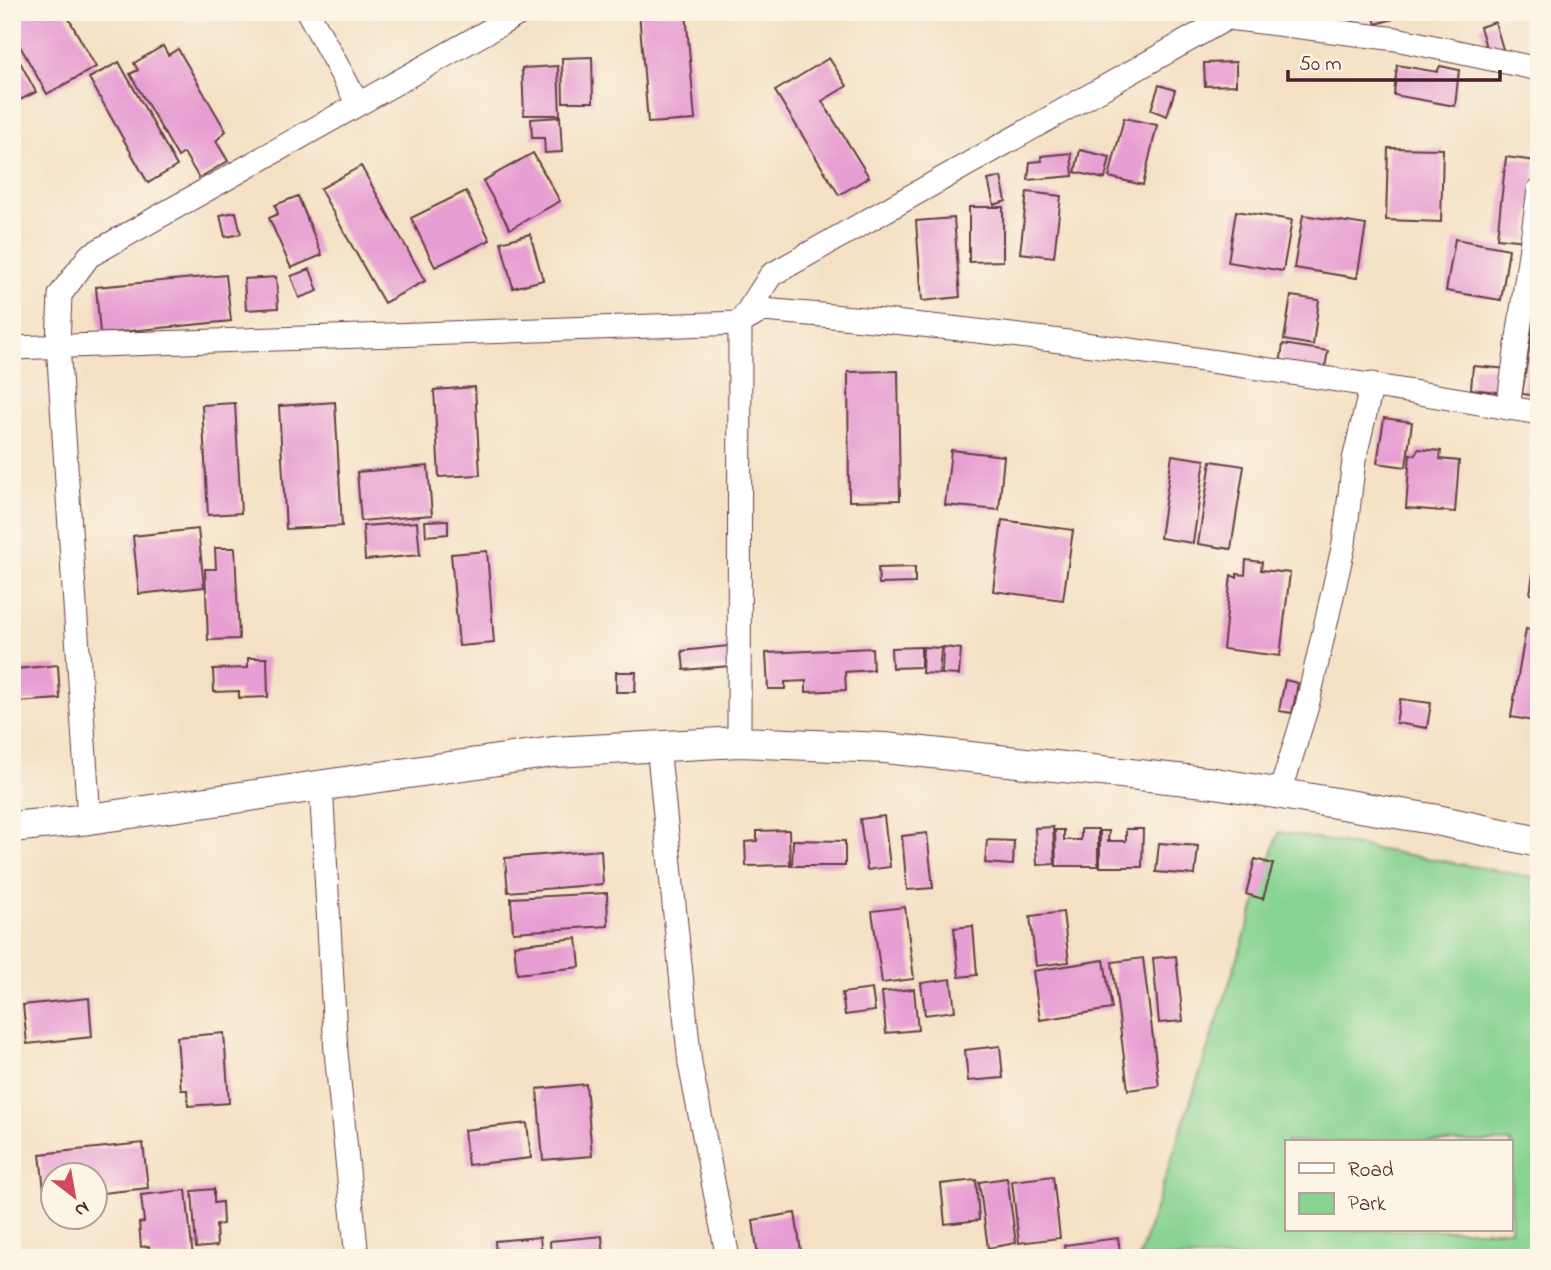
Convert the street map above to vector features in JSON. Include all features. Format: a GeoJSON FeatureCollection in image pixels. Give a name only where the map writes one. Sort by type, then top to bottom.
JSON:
{"type":"FeatureCollection","features":[{"type":"Feature","properties":{"kind":"street"},"geometry":{"type":"LineString","coordinates":[[308,12],[358,104]]}},
{"type":"Feature","properties":{"kind":"street"},"geometry":{"type":"LineString","coordinates":[[89,819],[58,344],[60,295],[89,256],[522,12]]}},
{"type":"Feature","properties":{"kind":"street"},"geometry":{"type":"LineString","coordinates":[[739,742],[740,323],[771,275],[1233,15],[1396,39],[1539,69]]}},
{"type":"Feature","properties":{"kind":"street"},"geometry":{"type":"LineString","coordinates":[[1508,408],[1539,190]]}},
{"type":"Feature","properties":{"kind":"street"},"geometry":{"type":"LineString","coordinates":[[12,348],[58,344],[740,323],[763,310],[934,324],[1372,384],[1539,413]]}},
{"type":"Feature","properties":{"kind":"street"},"geometry":{"type":"LineString","coordinates":[[1280,793],[1307,706],[1344,544],[1354,460],[1372,384]]}},
{"type":"Feature","properties":{"kind":"street"},"geometry":{"type":"LineString","coordinates":[[12,827],[89,819],[553,752],[739,742],[885,748],[1280,793],[1432,818],[1539,842]]}},
{"type":"Feature","properties":{"kind":"street"},"geometry":{"type":"LineString","coordinates":[[657,745],[691,1064],[728,1258]]}},
{"type":"Feature","properties":{"kind":"street"},"geometry":{"type":"LineString","coordinates":[[321,785],[336,1052],[357,1258]]}},
{"type":"Feature","properties":{"kind":"green space"},"geometry":{"type":"Polygon","coordinates":[[[1279,832],[1539,878],[1539,1258],[1139,1258],[1279,832]]]}},
{"type":"Feature","properties":{"kind":"building"},"geometry":{"type":"Polygon","coordinates":[[[12,12],[65,12],[96,67],[47,94],[12,32],[12,12]]]}},
{"type":"Feature","properties":{"kind":"building"},"geometry":{"type":"Polygon","coordinates":[[[639,12],[686,12],[695,120],[648,123],[639,12]]]}},
{"type":"Feature","properties":{"kind":"building"},"geometry":{"type":"Polygon","coordinates":[[[1306,12],[1364,12],[1365,17],[1329,27],[1305,21],[1306,12]]]}},
{"type":"Feature","properties":{"kind":"building"},"geometry":{"type":"Polygon","coordinates":[[[1372,12],[1398,12],[1400,17],[1376,24],[1372,12]]]}},
{"type":"Feature","properties":{"kind":"building"},"geometry":{"type":"Polygon","coordinates":[[[1495,22],[1503,49],[1488,54],[1480,27],[1495,22]]]}},
{"type":"Feature","properties":{"kind":"building"},"geometry":{"type":"Polygon","coordinates":[[[163,46],[168,55],[178,49],[226,131],[216,141],[228,161],[199,178],[184,153],[178,157],[130,74],[138,70],[134,63],[163,46]]]}},
{"type":"Feature","properties":{"kind":"building"},"geometry":{"type":"Polygon","coordinates":[[[12,47],[36,92],[12,104],[12,47]]]}},
{"type":"Feature","properties":{"kind":"building"},"geometry":{"type":"Polygon","coordinates":[[[592,57],[593,102],[563,102],[562,58],[592,57]]]}},
{"type":"Feature","properties":{"kind":"building"},"geometry":{"type":"Polygon","coordinates":[[[829,58],[847,86],[822,101],[869,177],[839,195],[775,91],[829,58]]]}},
{"type":"Feature","properties":{"kind":"building"},"geometry":{"type":"Polygon","coordinates":[[[119,62],[177,166],[148,183],[89,78],[119,62]]]}},
{"type":"Feature","properties":{"kind":"building"},"geometry":{"type":"Polygon","coordinates":[[[1236,62],[1236,85],[1205,86],[1204,63],[1236,62]]]}},
{"type":"Feature","properties":{"kind":"building"},"geometry":{"type":"Polygon","coordinates":[[[1397,65],[1437,72],[1440,66],[1459,70],[1455,106],[1394,95],[1397,65]]]}},
{"type":"Feature","properties":{"kind":"building"},"geometry":{"type":"Polygon","coordinates":[[[558,66],[560,115],[524,115],[522,68],[558,66]]]}},
{"type":"Feature","properties":{"kind":"building"},"geometry":{"type":"Polygon","coordinates":[[[1159,85],[1175,90],[1167,116],[1151,110],[1159,85]]]}},
{"type":"Feature","properties":{"kind":"building"},"geometry":{"type":"Polygon","coordinates":[[[560,117],[562,152],[545,153],[544,138],[532,138],[531,119],[560,117]]]}},
{"type":"Feature","properties":{"kind":"building"},"geometry":{"type":"Polygon","coordinates":[[[1124,118],[1157,125],[1143,185],[1109,177],[1124,118]]]}},
{"type":"Feature","properties":{"kind":"building"},"geometry":{"type":"Polygon","coordinates":[[[1388,148],[1443,149],[1441,222],[1386,220],[1388,148]]]}},
{"type":"Feature","properties":{"kind":"building"},"geometry":{"type":"Polygon","coordinates":[[[1080,150],[1110,157],[1105,179],[1075,172],[1080,150]]]}},
{"type":"Feature","properties":{"kind":"building"},"geometry":{"type":"Polygon","coordinates":[[[533,153],[560,201],[510,229],[483,181],[533,153]]]}},
{"type":"Feature","properties":{"kind":"building"},"geometry":{"type":"Polygon","coordinates":[[[1071,153],[1073,176],[1028,180],[1030,162],[1042,161],[1041,156],[1071,153]]]}},
{"type":"Feature","properties":{"kind":"building"},"geometry":{"type":"Polygon","coordinates":[[[1506,157],[1536,161],[1527,241],[1497,238],[1506,157]]]}},
{"type":"Feature","properties":{"kind":"building"},"geometry":{"type":"Polygon","coordinates":[[[361,166],[425,281],[384,303],[320,189],[361,166]]]}},
{"type":"Feature","properties":{"kind":"building"},"geometry":{"type":"Polygon","coordinates":[[[1001,177],[1006,201],[994,205],[988,180],[1001,177]]]}},
{"type":"Feature","properties":{"kind":"building"},"geometry":{"type":"Polygon","coordinates":[[[466,191],[490,240],[435,267],[411,218],[466,191]]]}},
{"type":"Feature","properties":{"kind":"building"},"geometry":{"type":"Polygon","coordinates":[[[1027,192],[1061,196],[1054,257],[1020,253],[1027,192]]]}},
{"type":"Feature","properties":{"kind":"building"},"geometry":{"type":"Polygon","coordinates":[[[298,196],[322,255],[291,268],[269,218],[278,214],[275,205],[298,196]]]}},
{"type":"Feature","properties":{"kind":"building"},"geometry":{"type":"Polygon","coordinates":[[[969,207],[1003,207],[1003,261],[969,262],[969,207]]]}},
{"type":"Feature","properties":{"kind":"building"},"geometry":{"type":"Polygon","coordinates":[[[1236,211],[1292,220],[1283,271],[1228,262],[1236,211]]]}},
{"type":"Feature","properties":{"kind":"building"},"geometry":{"type":"Polygon","coordinates":[[[236,212],[241,234],[225,237],[220,215],[236,212]]]}},
{"type":"Feature","properties":{"kind":"building"},"geometry":{"type":"Polygon","coordinates":[[[1303,215],[1366,225],[1357,278],[1294,268],[1303,215]]]}},
{"type":"Feature","properties":{"kind":"building"},"geometry":{"type":"Polygon","coordinates":[[[954,218],[960,297],[922,301],[916,221],[954,218]]]}},
{"type":"Feature","properties":{"kind":"building"},"geometry":{"type":"Polygon","coordinates":[[[530,234],[543,280],[513,288],[501,242],[530,234]]]}},
{"type":"Feature","properties":{"kind":"building"},"geometry":{"type":"Polygon","coordinates":[[[1455,239],[1509,249],[1501,300],[1446,291],[1455,239]]]}},
{"type":"Feature","properties":{"kind":"building"},"geometry":{"type":"Polygon","coordinates":[[[310,269],[318,291],[299,298],[291,276],[310,269]]]}},
{"type":"Feature","properties":{"kind":"building"},"geometry":{"type":"Polygon","coordinates":[[[226,275],[231,321],[100,334],[96,287],[226,275]]]}},
{"type":"Feature","properties":{"kind":"building"},"geometry":{"type":"Polygon","coordinates":[[[276,277],[278,308],[246,310],[244,279],[276,277]]]}},
{"type":"Feature","properties":{"kind":"building"},"geometry":{"type":"Polygon","coordinates":[[[1291,296],[1319,300],[1313,345],[1284,340],[1291,296]]]}},
{"type":"Feature","properties":{"kind":"building"},"geometry":{"type":"Polygon","coordinates":[[[1533,324],[1539,325],[1539,396],[1522,394],[1533,324]]]}},
{"type":"Feature","properties":{"kind":"building"},"geometry":{"type":"Polygon","coordinates":[[[1283,344],[1328,351],[1324,373],[1280,366],[1283,344]]]}},
{"type":"Feature","properties":{"kind":"building"},"geometry":{"type":"Polygon","coordinates":[[[1473,366],[1509,369],[1506,393],[1471,389],[1473,366]]]}},
{"type":"Feature","properties":{"kind":"building"},"geometry":{"type":"Polygon","coordinates":[[[898,371],[900,500],[849,501],[848,372],[898,371]]]}},
{"type":"Feature","properties":{"kind":"building"},"geometry":{"type":"Polygon","coordinates":[[[475,387],[480,475],[439,477],[434,390],[475,387]]]}},
{"type":"Feature","properties":{"kind":"building"},"geometry":{"type":"Polygon","coordinates":[[[335,402],[342,526],[286,529],[279,406],[335,402]]]}},
{"type":"Feature","properties":{"kind":"building"},"geometry":{"type":"Polygon","coordinates":[[[235,403],[241,513],[208,515],[202,405],[235,403]]]}},
{"type":"Feature","properties":{"kind":"building"},"geometry":{"type":"Polygon","coordinates":[[[1384,418],[1412,422],[1406,467],[1377,463],[1384,418]]]}},
{"type":"Feature","properties":{"kind":"building"},"geometry":{"type":"Polygon","coordinates":[[[1418,449],[1441,451],[1440,459],[1459,461],[1455,512],[1406,508],[1410,454],[1415,455],[1418,449]]]}},
{"type":"Feature","properties":{"kind":"building"},"geometry":{"type":"Polygon","coordinates":[[[951,450],[1004,456],[999,510],[945,505],[951,450]]]}},
{"type":"Feature","properties":{"kind":"building"},"geometry":{"type":"Polygon","coordinates":[[[1172,455],[1205,460],[1193,543],[1160,538],[1172,455]]]}},
{"type":"Feature","properties":{"kind":"building"},"geometry":{"type":"Polygon","coordinates":[[[1211,461],[1244,466],[1231,549],[1198,544],[1211,461]]]}},
{"type":"Feature","properties":{"kind":"building"},"geometry":{"type":"Polygon","coordinates":[[[428,466],[432,515],[361,521],[357,472],[428,466]]]}},
{"type":"Feature","properties":{"kind":"building"},"geometry":{"type":"Polygon","coordinates":[[[448,520],[448,534],[426,536],[425,521],[448,520]]]}},
{"type":"Feature","properties":{"kind":"building"},"geometry":{"type":"Polygon","coordinates":[[[1002,520],[1073,530],[1063,600],[993,591],[1002,520]]]}},
{"type":"Feature","properties":{"kind":"building"},"geometry":{"type":"Polygon","coordinates":[[[417,522],[420,555],[365,560],[363,526],[417,522]]]}},
{"type":"Feature","properties":{"kind":"building"},"geometry":{"type":"Polygon","coordinates":[[[198,529],[204,587],[139,594],[133,536],[198,529]]]}},
{"type":"Feature","properties":{"kind":"building"},"geometry":{"type":"Polygon","coordinates":[[[1539,547],[1539,595],[1530,594],[1539,547]]]}},
{"type":"Feature","properties":{"kind":"building"},"geometry":{"type":"Polygon","coordinates":[[[215,548],[235,548],[239,639],[208,640],[205,569],[216,569],[215,548]]]}},
{"type":"Feature","properties":{"kind":"building"},"geometry":{"type":"Polygon","coordinates":[[[487,551],[494,643],[459,646],[451,554],[487,551]]]}},
{"type":"Feature","properties":{"kind":"building"},"geometry":{"type":"Polygon","coordinates":[[[1246,560],[1262,562],[1261,570],[1290,573],[1280,656],[1223,649],[1231,575],[1237,578],[1237,574],[1245,575],[1246,560]]]}},
{"type":"Feature","properties":{"kind":"building"},"geometry":{"type":"Polygon","coordinates":[[[915,567],[915,583],[879,584],[878,568],[915,567]]]}},
{"type":"Feature","properties":{"kind":"building"},"geometry":{"type":"Polygon","coordinates":[[[1526,629],[1539,631],[1539,722],[1511,717],[1526,629]]]}},
{"type":"Feature","properties":{"kind":"building"},"geometry":{"type":"Polygon","coordinates":[[[728,646],[730,666],[684,670],[682,651],[728,646]]]}},
{"type":"Feature","properties":{"kind":"building"},"geometry":{"type":"Polygon","coordinates":[[[921,647],[921,667],[892,668],[891,648],[921,647]]]}},
{"type":"Feature","properties":{"kind":"building"},"geometry":{"type":"Polygon","coordinates":[[[923,647],[941,648],[939,674],[922,673],[923,647]]]}},
{"type":"Feature","properties":{"kind":"building"},"geometry":{"type":"Polygon","coordinates":[[[943,647],[961,649],[959,675],[942,674],[943,647]]]}},
{"type":"Feature","properties":{"kind":"building"},"geometry":{"type":"Polygon","coordinates":[[[872,648],[873,670],[845,672],[846,690],[806,692],[806,681],[785,682],[785,689],[768,689],[766,653],[872,648]]]}},
{"type":"Feature","properties":{"kind":"building"},"geometry":{"type":"Polygon","coordinates":[[[248,658],[267,658],[268,697],[239,698],[239,691],[214,692],[213,669],[248,668],[248,658]]]}},
{"type":"Feature","properties":{"kind":"building"},"geometry":{"type":"Polygon","coordinates":[[[58,665],[60,699],[17,702],[16,669],[58,665]]]}},
{"type":"Feature","properties":{"kind":"building"},"geometry":{"type":"Polygon","coordinates":[[[616,672],[636,672],[635,692],[616,692],[616,672]]]}},
{"type":"Feature","properties":{"kind":"building"},"geometry":{"type":"Polygon","coordinates":[[[1285,680],[1298,683],[1292,713],[1279,711],[1285,680]]]}},
{"type":"Feature","properties":{"kind":"building"},"geometry":{"type":"Polygon","coordinates":[[[1400,699],[1431,703],[1427,728],[1396,723],[1400,699]]]}},
{"type":"Feature","properties":{"kind":"building"},"geometry":{"type":"Polygon","coordinates":[[[884,816],[890,867],[867,870],[860,819],[884,816]]]}},
{"type":"Feature","properties":{"kind":"building"},"geometry":{"type":"Polygon","coordinates":[[[1053,827],[1055,864],[1037,865],[1035,828],[1053,827]]]}},
{"type":"Feature","properties":{"kind":"building"},"geometry":{"type":"Polygon","coordinates":[[[1081,829],[1098,829],[1098,866],[1056,866],[1055,830],[1064,830],[1064,840],[1081,840],[1081,829]]]}},
{"type":"Feature","properties":{"kind":"building"},"geometry":{"type":"Polygon","coordinates":[[[1126,829],[1143,829],[1142,867],[1100,867],[1100,831],[1109,831],[1108,841],[1126,841],[1126,829]]]}},
{"type":"Feature","properties":{"kind":"building"},"geometry":{"type":"Polygon","coordinates":[[[789,830],[790,865],[746,866],[745,842],[757,841],[757,831],[789,830]]]}},
{"type":"Feature","properties":{"kind":"building"},"geometry":{"type":"Polygon","coordinates":[[[927,833],[933,888],[907,890],[902,836],[927,833]]]}},
{"type":"Feature","properties":{"kind":"building"},"geometry":{"type":"Polygon","coordinates":[[[793,840],[845,841],[845,866],[792,866],[793,840]]]}},
{"type":"Feature","properties":{"kind":"building"},"geometry":{"type":"Polygon","coordinates":[[[987,840],[1014,841],[1013,865],[985,863],[987,840]]]}},
{"type":"Feature","properties":{"kind":"building"},"geometry":{"type":"Polygon","coordinates":[[[1159,843],[1198,846],[1195,875],[1156,872],[1159,843]]]}},
{"type":"Feature","properties":{"kind":"building"},"geometry":{"type":"Polygon","coordinates":[[[601,850],[603,884],[508,892],[505,858],[601,850]]]}},
{"type":"Feature","properties":{"kind":"building"},"geometry":{"type":"Polygon","coordinates":[[[1255,859],[1273,864],[1263,899],[1246,894],[1255,859]]]}},
{"type":"Feature","properties":{"kind":"building"},"geometry":{"type":"Polygon","coordinates":[[[607,893],[608,926],[513,932],[511,898],[607,893]]]}},
{"type":"Feature","properties":{"kind":"building"},"geometry":{"type":"Polygon","coordinates":[[[905,907],[914,979],[882,983],[872,911],[905,907]]]}},
{"type":"Feature","properties":{"kind":"building"},"geometry":{"type":"Polygon","coordinates":[[[1063,912],[1069,962],[1036,966],[1030,916],[1063,912]]]}},
{"type":"Feature","properties":{"kind":"building"},"geometry":{"type":"Polygon","coordinates":[[[973,926],[977,975],[959,977],[954,928],[973,926]]]}},
{"type":"Feature","properties":{"kind":"building"},"geometry":{"type":"Polygon","coordinates":[[[577,938],[580,967],[517,974],[514,945],[577,938]]]}},
{"type":"Feature","properties":{"kind":"building"},"geometry":{"type":"Polygon","coordinates":[[[1176,956],[1183,1021],[1159,1023],[1153,958],[1176,956]]]}},
{"type":"Feature","properties":{"kind":"building"},"geometry":{"type":"Polygon","coordinates":[[[1143,958],[1159,1086],[1128,1090],[1112,962],[1143,958]]]}},
{"type":"Feature","properties":{"kind":"building"},"geometry":{"type":"Polygon","coordinates":[[[1104,960],[1112,1009],[1040,1020],[1033,971],[1104,960]]]}},
{"type":"Feature","properties":{"kind":"building"},"geometry":{"type":"Polygon","coordinates":[[[951,979],[955,1011],[925,1015],[921,983],[951,979]]]}},
{"type":"Feature","properties":{"kind":"building"},"geometry":{"type":"Polygon","coordinates":[[[872,989],[875,1011],[845,1015],[842,993],[872,989]]]}},
{"type":"Feature","properties":{"kind":"building"},"geometry":{"type":"Polygon","coordinates":[[[914,989],[918,1030],[886,1033],[882,992],[914,989]]]}},
{"type":"Feature","properties":{"kind":"building"},"geometry":{"type":"Polygon","coordinates":[[[89,998],[92,1037],[27,1044],[23,1005],[89,998]]]}},
{"type":"Feature","properties":{"kind":"building"},"geometry":{"type":"Polygon","coordinates":[[[224,1033],[229,1103],[188,1106],[187,1090],[181,1090],[177,1037],[224,1033]]]}},
{"type":"Feature","properties":{"kind":"building"},"geometry":{"type":"Polygon","coordinates":[[[1000,1046],[1003,1078],[968,1081],[965,1050],[1000,1046]]]}},
{"type":"Feature","properties":{"kind":"building"},"geometry":{"type":"Polygon","coordinates":[[[586,1084],[592,1156],[543,1160],[537,1089],[586,1084]]]}},
{"type":"Feature","properties":{"kind":"building"},"geometry":{"type":"Polygon","coordinates":[[[527,1123],[531,1158],[468,1165],[464,1130],[527,1123]]]}},
{"type":"Feature","properties":{"kind":"building"},"geometry":{"type":"Polygon","coordinates":[[[143,1143],[148,1188],[108,1192],[108,1162],[41,1162],[40,1154],[143,1143]]]}},
{"type":"Feature","properties":{"kind":"building"},"geometry":{"type":"Polygon","coordinates":[[[1053,1176],[1060,1238],[1019,1243],[1012,1181],[1053,1176]]]}},
{"type":"Feature","properties":{"kind":"building"},"geometry":{"type":"Polygon","coordinates":[[[1007,1178],[1016,1243],[988,1248],[979,1182],[1007,1178]]]}},
{"type":"Feature","properties":{"kind":"building"},"geometry":{"type":"Polygon","coordinates":[[[976,1180],[979,1220],[945,1224],[941,1184],[976,1180]]]}},
{"type":"Feature","properties":{"kind":"building"},"geometry":{"type":"Polygon","coordinates":[[[214,1189],[214,1203],[222,1202],[223,1224],[216,1225],[217,1246],[196,1248],[192,1191],[214,1189]]]}},
{"type":"Feature","properties":{"kind":"building"},"geometry":{"type":"Polygon","coordinates":[[[186,1190],[193,1258],[150,1258],[149,1246],[141,1247],[139,1223],[144,1222],[141,1195],[186,1190]]]}},
{"type":"Feature","properties":{"kind":"building"},"geometry":{"type":"Polygon","coordinates":[[[795,1213],[802,1257],[758,1258],[753,1220],[795,1213]]]}},
{"type":"Feature","properties":{"kind":"building"},"geometry":{"type":"Polygon","coordinates":[[[602,1236],[604,1258],[551,1258],[550,1241],[602,1236]]]}},
{"type":"Feature","properties":{"kind":"building"},"geometry":{"type":"Polygon","coordinates":[[[540,1237],[542,1258],[496,1258],[495,1241],[540,1237]]]}},
{"type":"Feature","properties":{"kind":"building"},"geometry":{"type":"Polygon","coordinates":[[[1118,1238],[1121,1258],[1066,1258],[1064,1245],[1118,1238]]]}}]}
